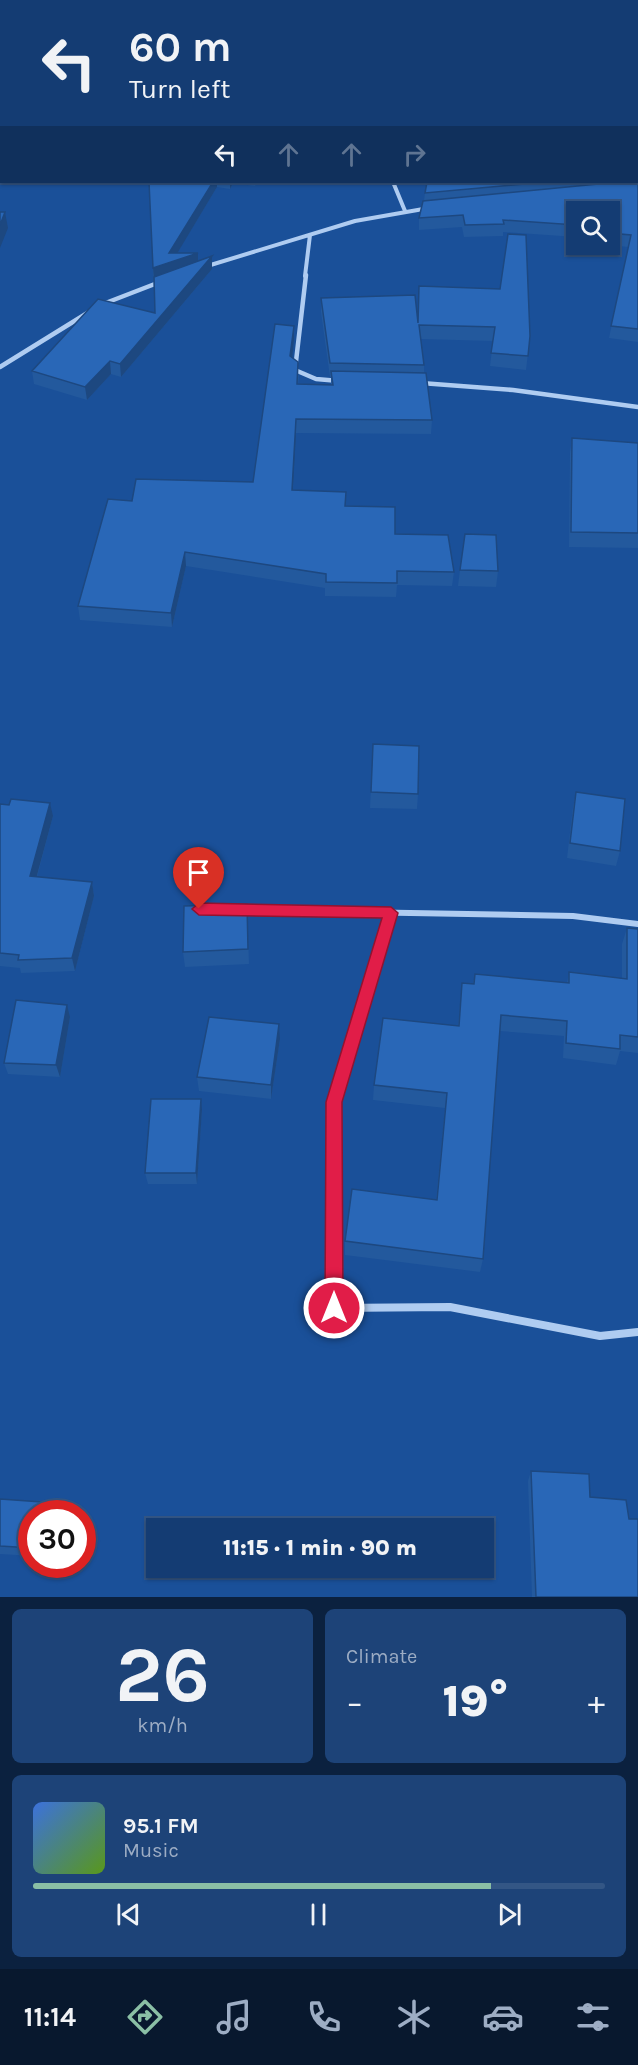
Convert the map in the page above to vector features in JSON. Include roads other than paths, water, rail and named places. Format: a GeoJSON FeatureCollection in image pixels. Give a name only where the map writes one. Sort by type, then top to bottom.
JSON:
{"type":"FeatureCollection","features":[{"type":"Feature","properties":{"kind":"street"},"geometry":{"type":"LineString","coordinates":[[393,183],[405,211]]}},
{"type":"Feature","properties":{"kind":"street"},"geometry":{"type":"LineString","coordinates":[[202,268],[355,221],[440,207]]}},
{"type":"Feature","properties":{"kind":"street"},"geometry":{"type":"LineString","coordinates":[[310,235],[295,370],[304,376],[320,381],[343,381]]}},
{"type":"Feature","properties":{"kind":"street"},"geometry":{"type":"LineString","coordinates":[[102,305],[170,278]]}},
{"type":"Feature","properties":{"kind":"street"},"geometry":{"type":"LineString","coordinates":[[0,367],[92,311]]}},
{"type":"Feature","properties":{"kind":"street"},"geometry":{"type":"LineString","coordinates":[[412,383],[502,389],[638,408]]}},
{"type":"Feature","properties":{"kind":"street"},"geometry":{"type":"LineString","coordinates":[[233,910],[573,916],[638,924]]}},
{"type":"Feature","properties":{"kind":"street"},"geometry":{"type":"LineString","coordinates":[[391,913],[334,1102],[334,1308],[450,1307],[600,1336],[638,1332]]}}]}
